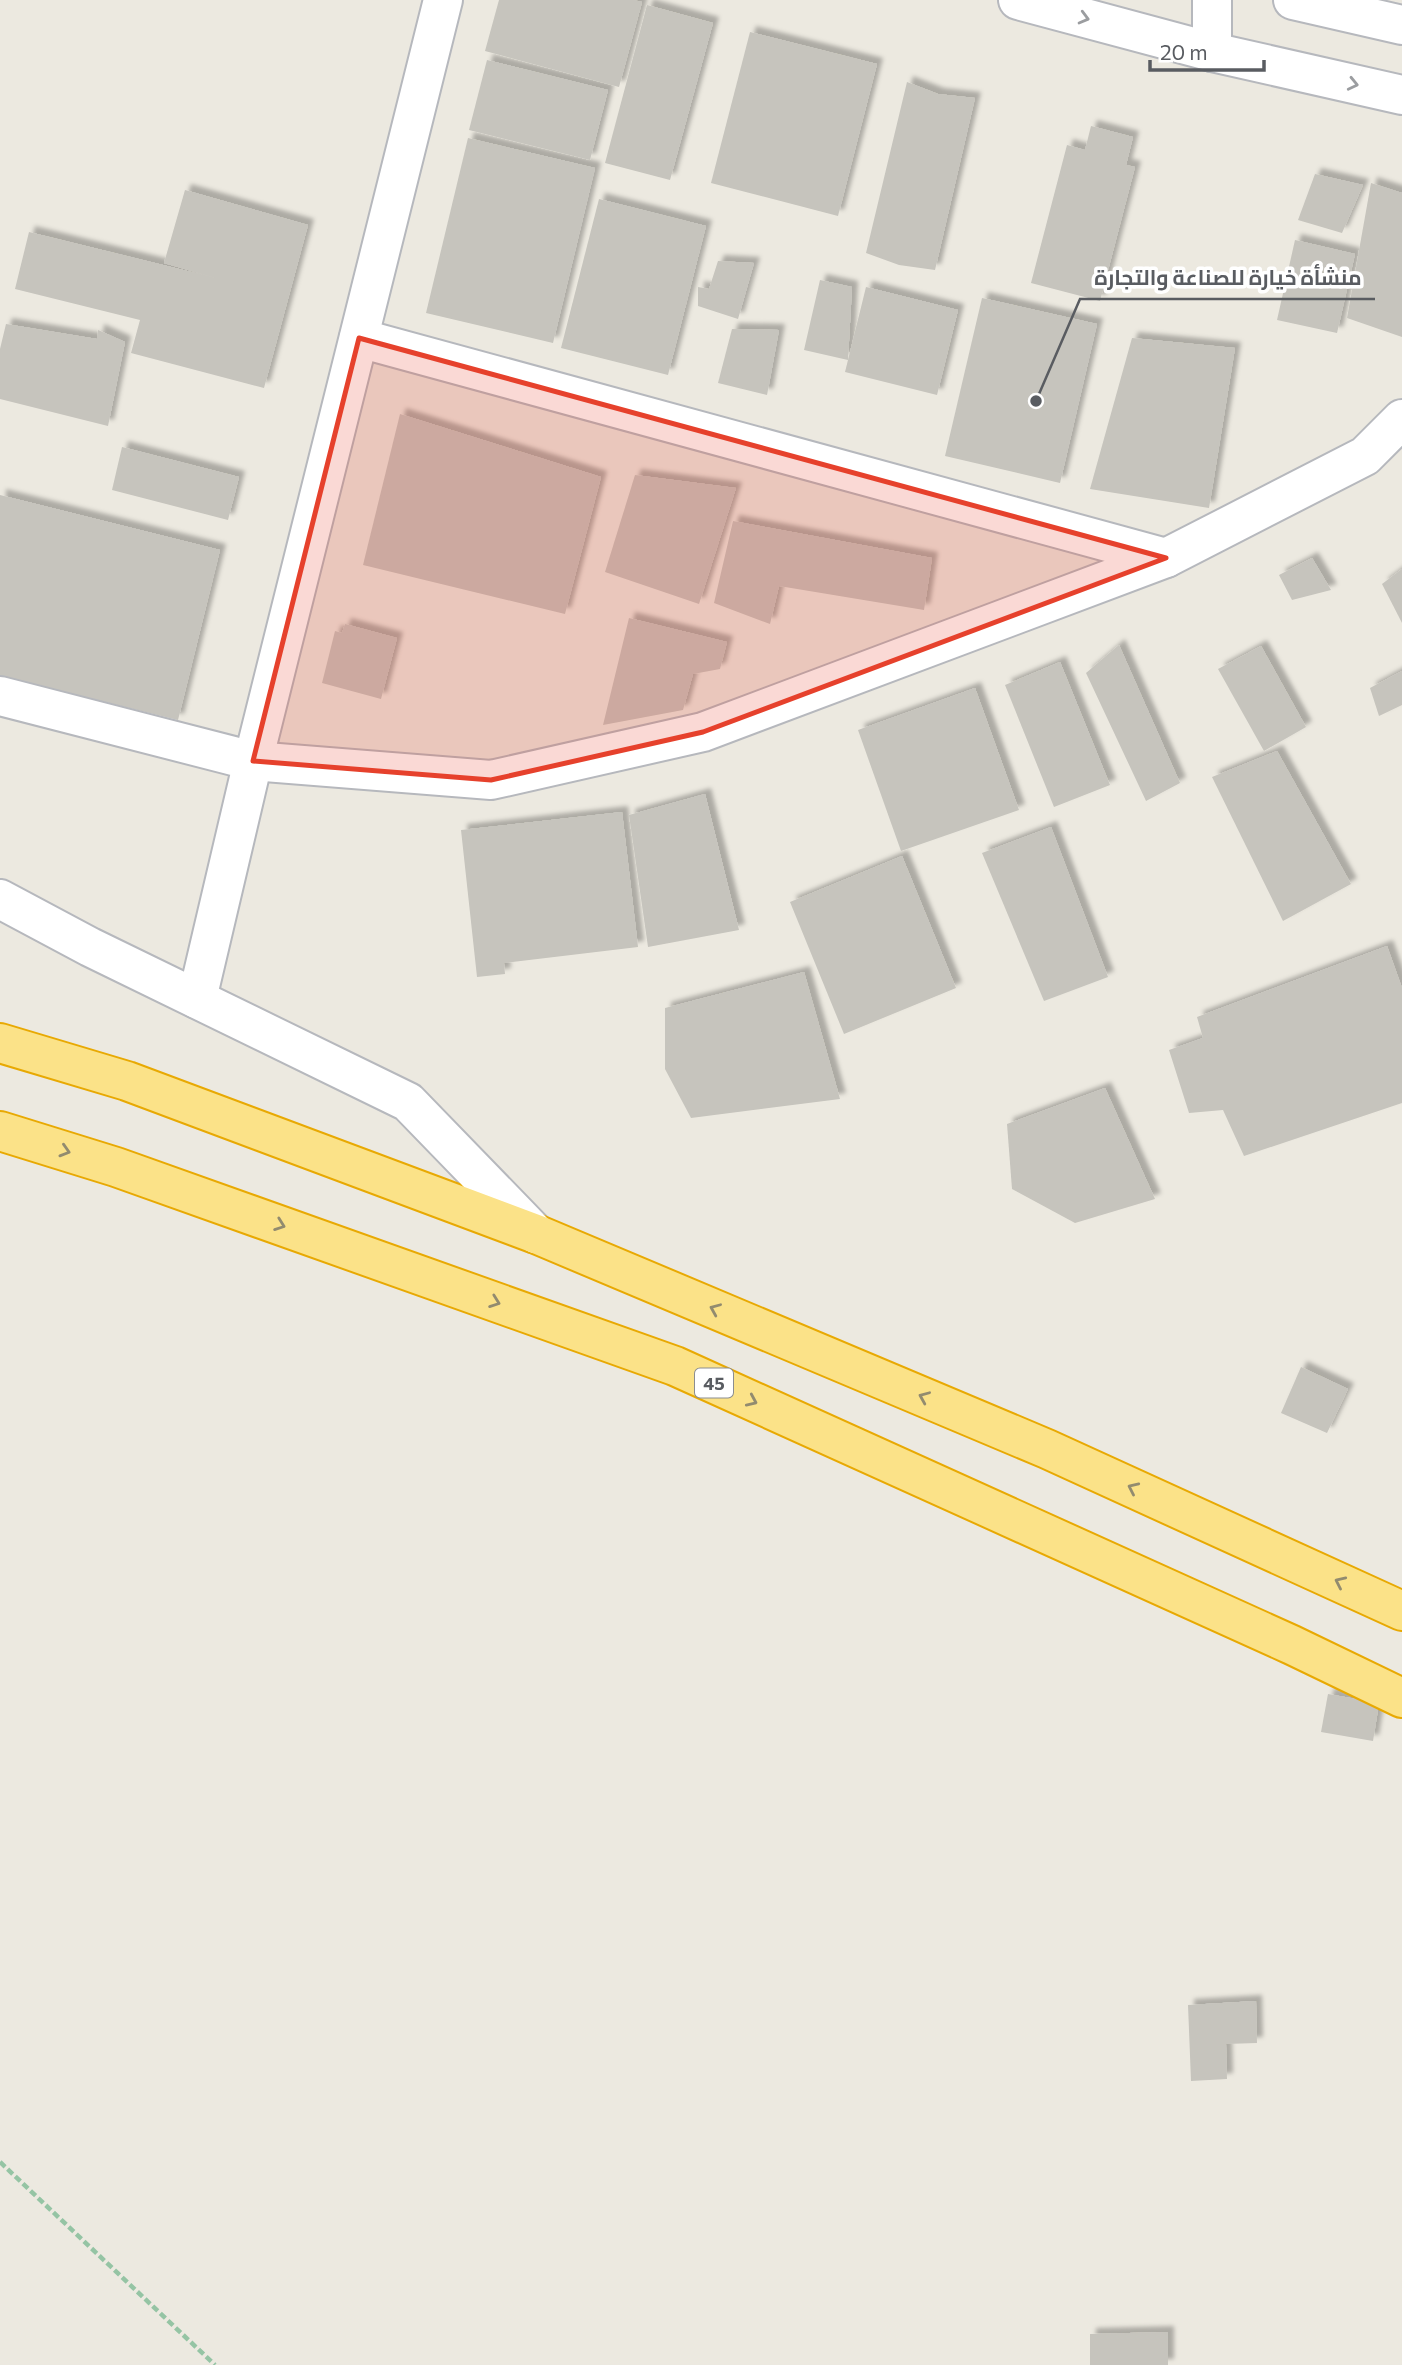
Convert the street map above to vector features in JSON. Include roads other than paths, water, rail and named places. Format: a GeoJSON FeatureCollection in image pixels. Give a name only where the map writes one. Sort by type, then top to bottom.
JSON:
{"type":"FeatureCollection","features":[{"type":"Feature","properties":{"kind":"highway"},"geometry":{"type":"LineString","coordinates":[[0,1043],[127,1081],[536,1234],[1047,1449],[1402,1611]]}},
{"type":"Feature","properties":{"kind":"highway","name":"45"},"geometry":{"type":"LineString","coordinates":[[0,1131],[116,1167],[675,1366],[1292,1645],[1402,1698]]}},
{"type":"Feature","properties":{"kind":"street"},"geometry":{"type":"LineString","coordinates":[[197,999],[253,761],[443,0]]}},
{"type":"Feature","properties":{"kind":"street"},"geometry":{"type":"LineString","coordinates":[[1018,0],[1212,52],[1402,95]]}},
{"type":"Feature","properties":{"kind":"street"},"geometry":{"type":"LineString","coordinates":[[1212,0],[1212,52]]}},
{"type":"Feature","properties":{"kind":"street"},"geometry":{"type":"LineString","coordinates":[[1293,0],[1402,25]]}},
{"type":"Feature","properties":{"kind":"street"},"geometry":{"type":"LineString","coordinates":[[359,338],[1166,558]]}},
{"type":"Feature","properties":{"kind":"street"},"geometry":{"type":"LineString","coordinates":[[0,696],[253,761],[491,780],[703,732],[1166,558],[1365,456],[1402,419]]}},
{"type":"Feature","properties":{"kind":"street"},"geometry":{"type":"LineString","coordinates":[[0,899],[90,947],[408,1102],[536,1234]]}},
{"type":"Feature","properties":{"kind":"place","name":"منشأة خيارة للصناعة والتجارة"},"geometry":{"type":"Point","coordinates":[1036,401]}}]}
